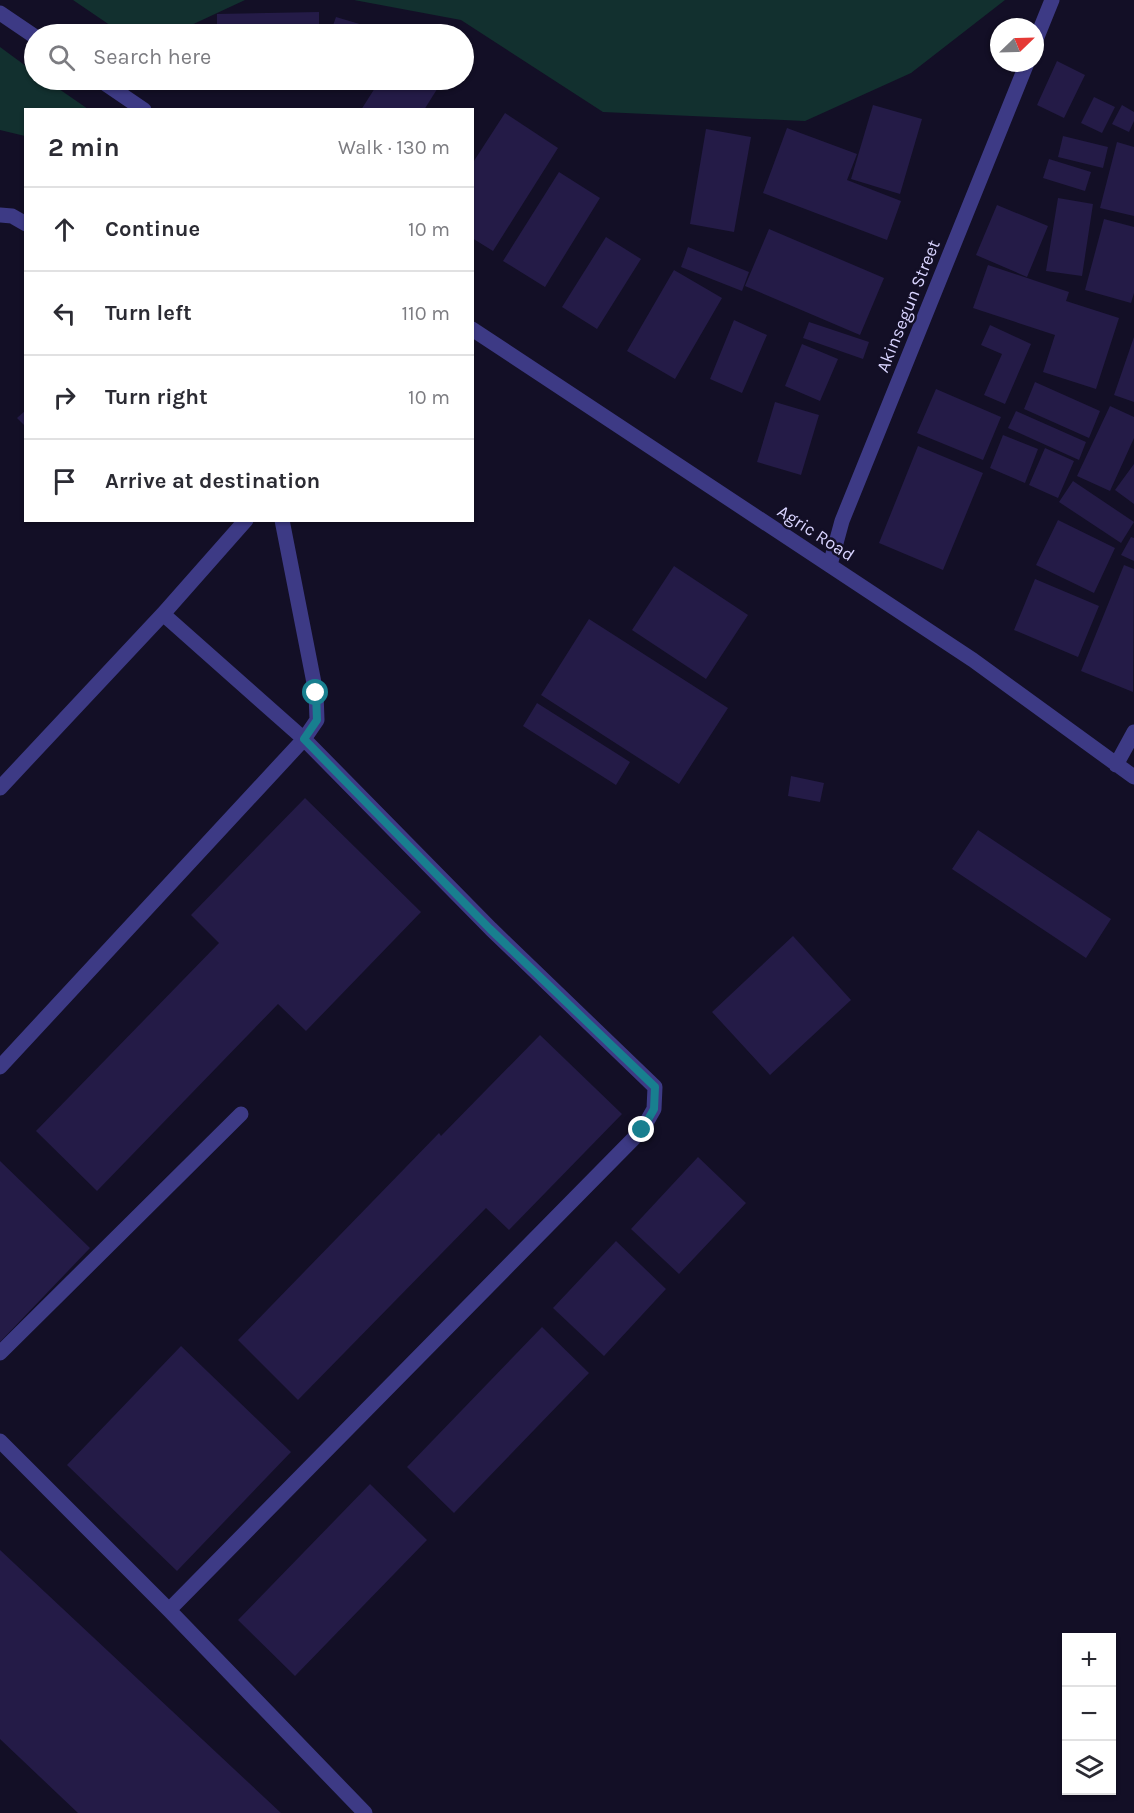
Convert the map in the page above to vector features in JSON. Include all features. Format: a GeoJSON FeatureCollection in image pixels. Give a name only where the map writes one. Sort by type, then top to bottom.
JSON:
{"type":"FeatureCollection","features":[{"type":"Feature","properties":{"kind":"street"},"geometry":{"type":"LineString","coordinates":[[1044,20],[1052,0]]}},
{"type":"Feature","properties":{"kind":"street"},"geometry":{"type":"LineString","coordinates":[[0,13],[24,29]]}},
{"type":"Feature","properties":{"kind":"street","name":"Akinsegun Street"},"geometry":{"type":"LineString","coordinates":[[830,565],[842,520],[1023,72]]}},
{"type":"Feature","properties":{"kind":"street"},"geometry":{"type":"LineString","coordinates":[[115,90],[141,108]]}},
{"type":"Feature","properties":{"kind":"street"},"geometry":{"type":"LineString","coordinates":[[0,214],[12,216],[24,223]]}},
{"type":"Feature","properties":{"kind":"street","name":"Agric Road"},"geometry":{"type":"LineString","coordinates":[[474,329],[973,660],[1134,777]]}},
{"type":"Feature","properties":{"kind":"street"},"geometry":{"type":"LineString","coordinates":[[0,788],[163,614],[244,522]]}},
{"type":"Feature","properties":{"kind":"street"},"geometry":{"type":"LineString","coordinates":[[0,1067],[304,739],[317,720],[316,693],[282,522]]}},
{"type":"Feature","properties":{"kind":"street"},"geometry":{"type":"LineString","coordinates":[[163,614],[304,739],[490,929],[655,1087],[654,1109],[642,1130],[169,1610]]}},
{"type":"Feature","properties":{"kind":"street"},"geometry":{"type":"LineString","coordinates":[[1116,765],[1134,732]]}},
{"type":"Feature","properties":{"kind":"street"},"geometry":{"type":"LineString","coordinates":[[0,1353],[241,1114]]}},
{"type":"Feature","properties":{"kind":"street"},"geometry":{"type":"LineString","coordinates":[[0,1441],[169,1610],[365,1813]]}},
{"type":"Feature","properties":{"kind":"green space"},"geometry":{"type":"Polygon","coordinates":[[[73,0],[245,0],[193,24],[108,24],[73,0]]]}},
{"type":"Feature","properties":{"kind":"green space"},"geometry":{"type":"Polygon","coordinates":[[[354,0],[1005,0],[911,73],[805,121],[603,112],[474,28],[474,24],[467,24],[461,20],[354,0]]]}},
{"type":"Feature","properties":{"kind":"green space"},"geometry":{"type":"Polygon","coordinates":[[[0,47],[24,65],[24,90],[60,90],[87,108],[24,108],[24,136],[0,130],[0,47]]]}},
{"type":"Feature","properties":{"kind":"building"},"geometry":{"type":"Polygon","coordinates":[[[319,12],[319,24],[217,24],[217,14],[319,12]]]}},
{"type":"Feature","properties":{"kind":"building"},"geometry":{"type":"Polygon","coordinates":[[[336,17],[360,24],[334,24],[336,17]]]}},
{"type":"Feature","properties":{"kind":"building"},"geometry":{"type":"Polygon","coordinates":[[[1057,61],[1085,75],[1064,118],[1037,105],[1057,61]]]}},
{"type":"Feature","properties":{"kind":"building"},"geometry":{"type":"Polygon","coordinates":[[[374,90],[436,90],[425,108],[362,108],[374,90]]]}},
{"type":"Feature","properties":{"kind":"building"},"geometry":{"type":"Polygon","coordinates":[[[1094,97],[1115,107],[1102,133],[1081,123],[1094,97]]]}},
{"type":"Feature","properties":{"kind":"building"},"geometry":{"type":"Polygon","coordinates":[[[873,105],[922,119],[900,194],[851,179],[873,105]]]}},
{"type":"Feature","properties":{"kind":"building"},"geometry":{"type":"Polygon","coordinates":[[[1122,105],[1134,112],[1134,121],[1129,132],[1112,124],[1122,105]]]}},
{"type":"Feature","properties":{"kind":"building"},"geometry":{"type":"Polygon","coordinates":[[[505,113],[558,148],[493,251],[474,239],[474,161],[505,113]]]}},
{"type":"Feature","properties":{"kind":"building"},"geometry":{"type":"Polygon","coordinates":[[[787,128],[857,154],[847,180],[901,201],[887,240],[763,193],[787,128]]]}},
{"type":"Feature","properties":{"kind":"building"},"geometry":{"type":"Polygon","coordinates":[[[706,129],[751,137],[734,232],[690,224],[706,129]]]}},
{"type":"Feature","properties":{"kind":"building"},"geometry":{"type":"Polygon","coordinates":[[[1063,136],[1108,147],[1103,168],[1058,157],[1063,136]]]}},
{"type":"Feature","properties":{"kind":"building"},"geometry":{"type":"Polygon","coordinates":[[[1117,142],[1134,147],[1134,216],[1100,208],[1117,142]]]}},
{"type":"Feature","properties":{"kind":"building"},"geometry":{"type":"Polygon","coordinates":[[[1049,159],[1091,172],[1085,191],[1043,178],[1049,159]]]}},
{"type":"Feature","properties":{"kind":"building"},"geometry":{"type":"Polygon","coordinates":[[[559,172],[600,198],[545,287],[503,261],[559,172]]]}},
{"type":"Feature","properties":{"kind":"building"},"geometry":{"type":"Polygon","coordinates":[[[1058,198],[1093,204],[1082,276],[1046,271],[1058,198]]]}},
{"type":"Feature","properties":{"kind":"building"},"geometry":{"type":"Polygon","coordinates":[[[997,205],[1048,226],[1027,277],[976,255],[997,205]]]}},
{"type":"Feature","properties":{"kind":"building"},"geometry":{"type":"Polygon","coordinates":[[[1104,219],[1134,227],[1134,293],[1131,303],[1085,290],[1104,219]]]}},
{"type":"Feature","properties":{"kind":"building"},"geometry":{"type":"Polygon","coordinates":[[[769,229],[884,278],[860,335],[745,286],[769,229]]]}},
{"type":"Feature","properties":{"kind":"building"},"geometry":{"type":"Polygon","coordinates":[[[606,237],[641,259],[597,329],[562,307],[606,237]]]}},
{"type":"Feature","properties":{"kind":"building"},"geometry":{"type":"Polygon","coordinates":[[[688,247],[749,272],[742,291],[681,267],[688,247]]]}},
{"type":"Feature","properties":{"kind":"building"},"geometry":{"type":"Polygon","coordinates":[[[988,265],[1069,292],[1066,301],[1119,318],[1096,389],[1043,372],[1055,335],[973,308],[988,265]]]}},
{"type":"Feature","properties":{"kind":"building"},"geometry":{"type":"Polygon","coordinates":[[[674,270],[722,298],[675,379],[627,351],[674,270]]]}},
{"type":"Feature","properties":{"kind":"building"},"geometry":{"type":"Polygon","coordinates":[[[734,320],[767,335],[742,393],[710,379],[734,320]]]}},
{"type":"Feature","properties":{"kind":"building"},"geometry":{"type":"Polygon","coordinates":[[[809,322],[869,342],[863,359],[803,338],[809,322]]]}},
{"type":"Feature","properties":{"kind":"building"},"geometry":{"type":"Polygon","coordinates":[[[990,325],[1031,344],[1005,404],[984,395],[1002,354],[981,345],[990,325]]]}},
{"type":"Feature","properties":{"kind":"building"},"geometry":{"type":"Polygon","coordinates":[[[1134,337],[1134,402],[1114,395],[1134,337]]]}},
{"type":"Feature","properties":{"kind":"building"},"geometry":{"type":"Polygon","coordinates":[[[802,344],[838,359],[820,401],[785,386],[802,344]]]}},
{"type":"Feature","properties":{"kind":"building"},"geometry":{"type":"Polygon","coordinates":[[[1035,382],[1100,411],[1089,438],[1024,409],[1035,382]]]}},
{"type":"Feature","properties":{"kind":"building"},"geometry":{"type":"Polygon","coordinates":[[[936,389],[1001,417],[983,460],[917,433],[936,389]]]}},
{"type":"Feature","properties":{"kind":"building"},"geometry":{"type":"Polygon","coordinates":[[[775,402],[819,415],[801,475],[757,462],[775,402]]]}},
{"type":"Feature","properties":{"kind":"building"},"geometry":{"type":"Polygon","coordinates":[[[1110,406],[1134,417],[1134,438],[1110,491],[1077,476],[1110,406]]]}},
{"type":"Feature","properties":{"kind":"building"},"geometry":{"type":"Polygon","coordinates":[[[1016,411],[1086,442],[1079,460],[1008,428],[1016,411]]]}},
{"type":"Feature","properties":{"kind":"building"},"geometry":{"type":"Polygon","coordinates":[[[24,412],[24,425],[17,418],[24,412]]]}},
{"type":"Feature","properties":{"kind":"building"},"geometry":{"type":"Polygon","coordinates":[[[1003,435],[1038,449],[1025,483],[990,468],[1003,435]]]}},
{"type":"Feature","properties":{"kind":"building"},"geometry":{"type":"Polygon","coordinates":[[[918,446],[983,473],[943,570],[879,543],[918,446]]]}},
{"type":"Feature","properties":{"kind":"building"},"geometry":{"type":"Polygon","coordinates":[[[1045,448],[1074,461],[1058,498],[1029,485],[1045,448]]]}},
{"type":"Feature","properties":{"kind":"building"},"geometry":{"type":"Polygon","coordinates":[[[1134,464],[1134,504],[1115,490],[1134,464]]]}},
{"type":"Feature","properties":{"kind":"building"},"geometry":{"type":"Polygon","coordinates":[[[1073,481],[1134,522],[1121,543],[1059,502],[1073,481]]]}},
{"type":"Feature","properties":{"kind":"building"},"geometry":{"type":"Polygon","coordinates":[[[1058,520],[1115,548],[1094,593],[1036,565],[1058,520]]]}},
{"type":"Feature","properties":{"kind":"building"},"geometry":{"type":"Polygon","coordinates":[[[1131,537],[1134,538],[1134,561],[1121,555],[1131,537]]]}},
{"type":"Feature","properties":{"kind":"building"},"geometry":{"type":"Polygon","coordinates":[[[1124,565],[1134,569],[1133,692],[1081,671],[1124,565]]]}},
{"type":"Feature","properties":{"kind":"building"},"geometry":{"type":"Polygon","coordinates":[[[674,566],[748,615],[706,679],[632,630],[674,566]]]}},
{"type":"Feature","properties":{"kind":"building"},"geometry":{"type":"Polygon","coordinates":[[[1035,579],[1099,606],[1078,657],[1014,630],[1035,579]]]}},
{"type":"Feature","properties":{"kind":"building"},"geometry":{"type":"Polygon","coordinates":[[[589,619],[728,708],[679,784],[541,695],[589,619]]]}},
{"type":"Feature","properties":{"kind":"building"},"geometry":{"type":"Polygon","coordinates":[[[537,703],[630,762],[616,785],[523,726],[537,703]]]}},
{"type":"Feature","properties":{"kind":"building"},"geometry":{"type":"Polygon","coordinates":[[[791,776],[824,783],[820,802],[788,796],[791,776]]]}},
{"type":"Feature","properties":{"kind":"building"},"geometry":{"type":"Polygon","coordinates":[[[305,798],[421,912],[306,1031],[278,1004],[97,1191],[36,1131],[219,943],[191,915],[305,798]]]}},
{"type":"Feature","properties":{"kind":"building"},"geometry":{"type":"Polygon","coordinates":[[[978,830],[1111,919],[1086,958],[952,869],[978,830]]]}},
{"type":"Feature","properties":{"kind":"building"},"geometry":{"type":"Polygon","coordinates":[[[793,936],[851,1000],[770,1075],[712,1012],[793,936]]]}},
{"type":"Feature","properties":{"kind":"building"},"geometry":{"type":"Polygon","coordinates":[[[540,1035],[622,1114],[509,1230],[486,1208],[298,1400],[238,1340],[439,1133],[441,1136],[540,1035]]]}},
{"type":"Feature","properties":{"kind":"building"},"geometry":{"type":"Polygon","coordinates":[[[698,1157],[746,1203],[679,1274],[631,1229],[698,1157]]]}},
{"type":"Feature","properties":{"kind":"building"},"geometry":{"type":"Polygon","coordinates":[[[0,1161],[90,1248],[0,1342],[0,1161]]]}},
{"type":"Feature","properties":{"kind":"building"},"geometry":{"type":"Polygon","coordinates":[[[616,1241],[666,1289],[604,1356],[553,1308],[616,1241]]]}},
{"type":"Feature","properties":{"kind":"building"},"geometry":{"type":"Polygon","coordinates":[[[542,1327],[589,1373],[454,1513],[407,1467],[542,1327]]]}},
{"type":"Feature","properties":{"kind":"building"},"geometry":{"type":"Polygon","coordinates":[[[181,1346],[291,1452],[177,1571],[67,1465],[181,1346]]]}},
{"type":"Feature","properties":{"kind":"building"},"geometry":{"type":"Polygon","coordinates":[[[370,1484],[427,1540],[295,1676],[238,1620],[370,1484]]]}},
{"type":"Feature","properties":{"kind":"building"},"geometry":{"type":"Polygon","coordinates":[[[0,1550],[281,1813],[78,1813],[0,1739],[0,1550]]]}},
{"type":"Feature","properties":{"kind":"route"},"geometry":{"type":"LineString","coordinates":[[316,693],[317,720],[304,739],[490,929],[655,1087],[654,1109],[642,1130]]}}]}
